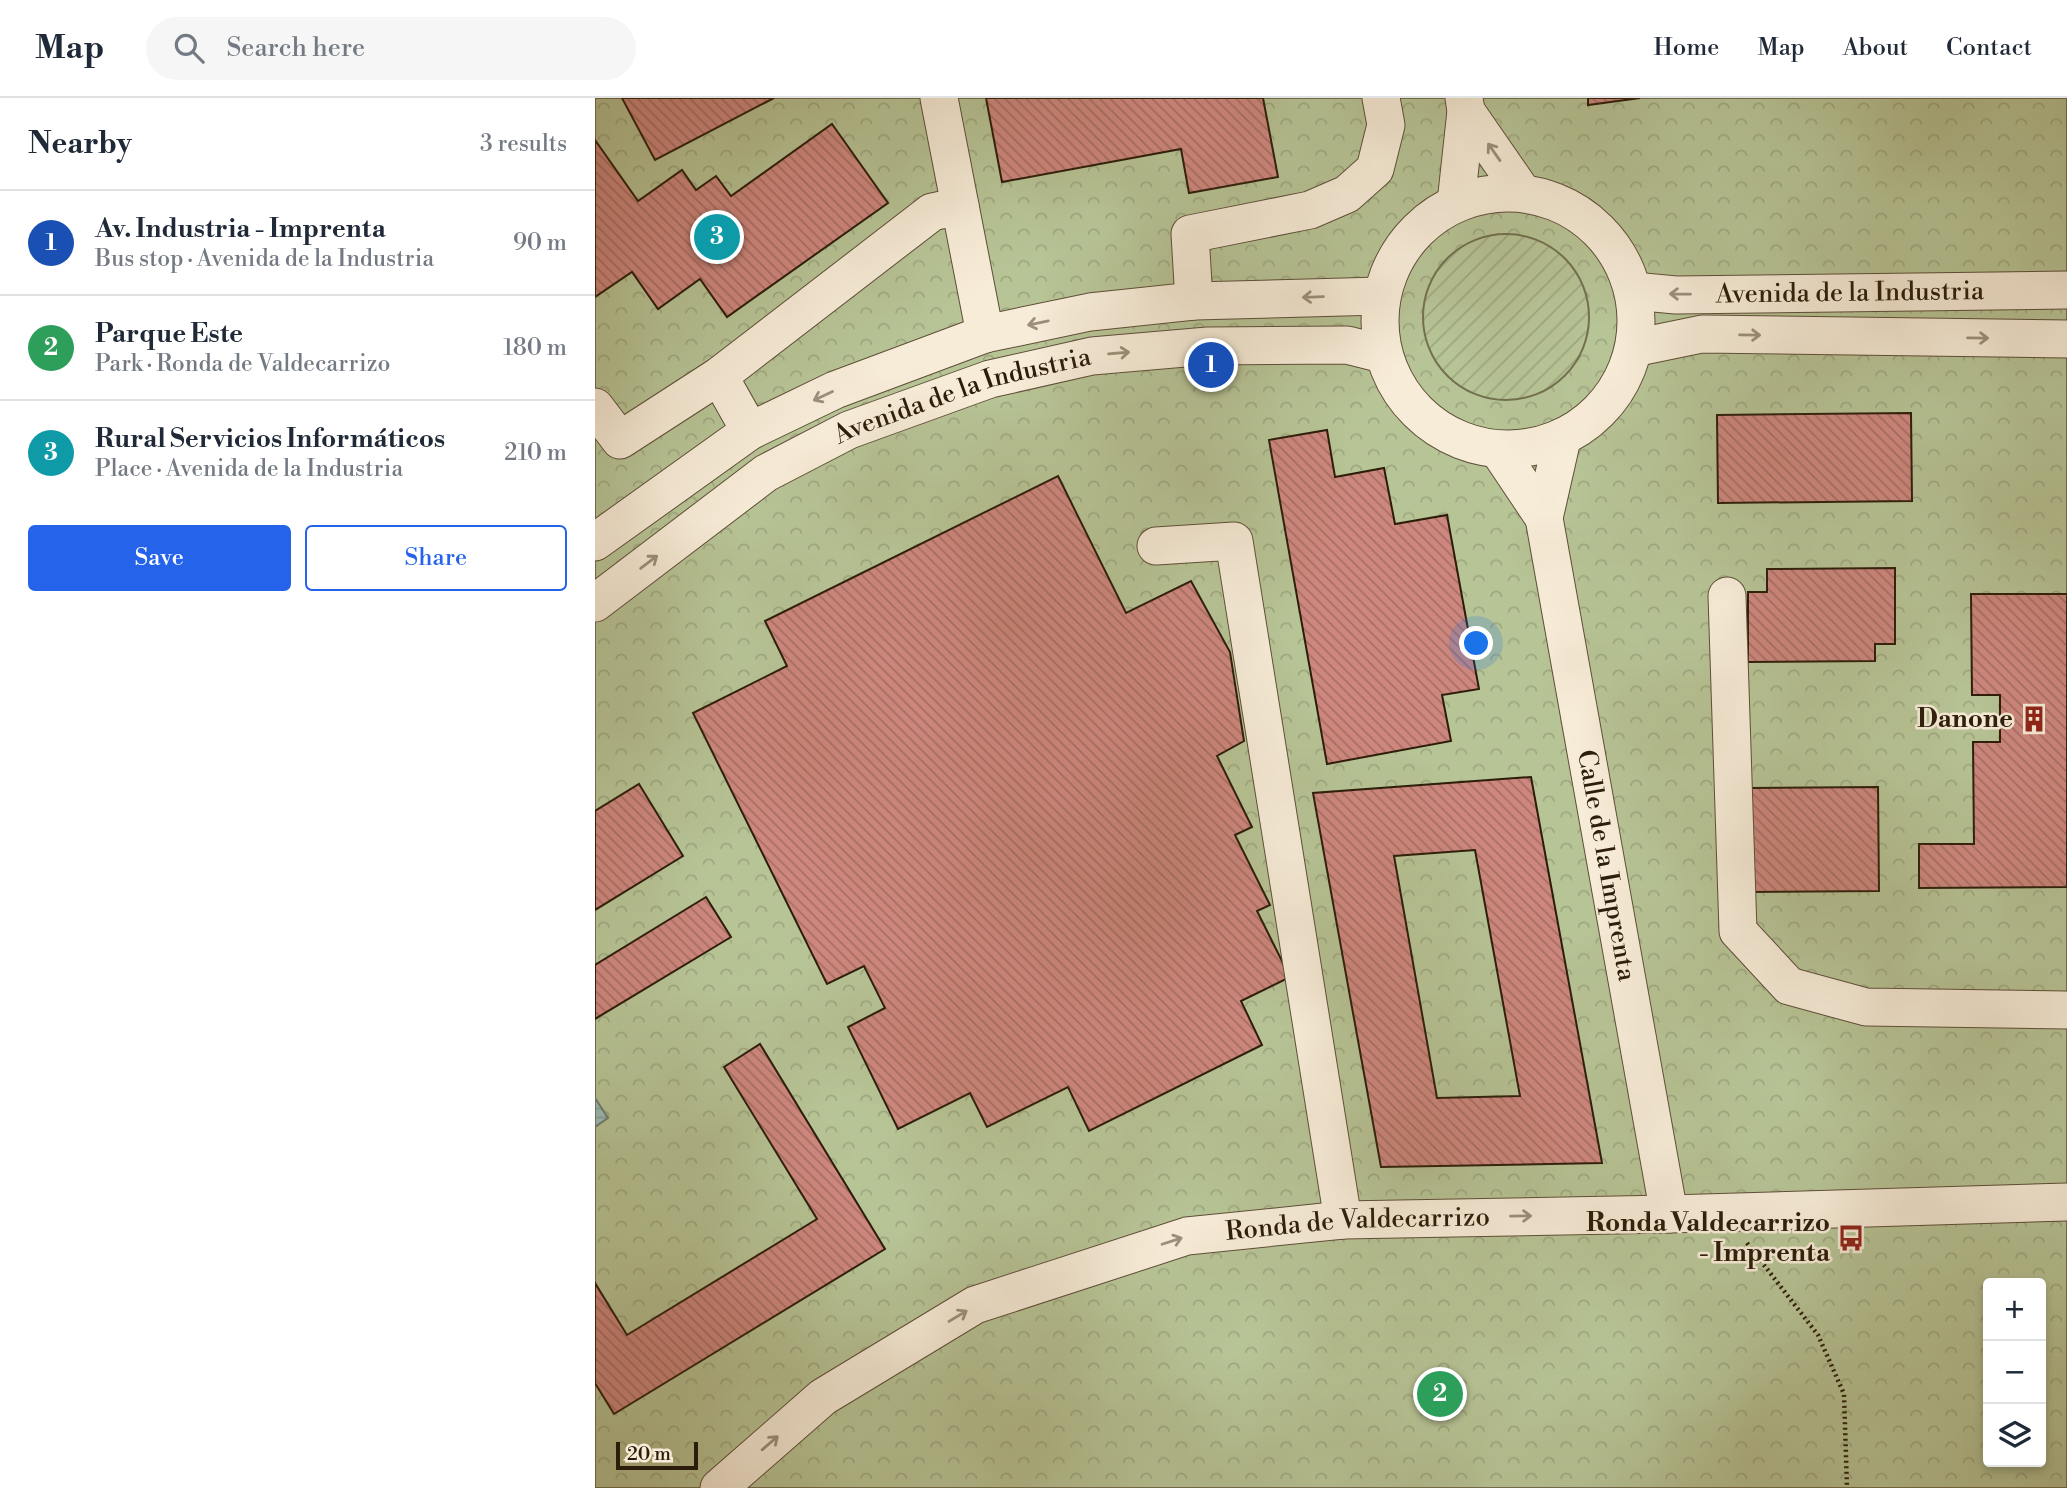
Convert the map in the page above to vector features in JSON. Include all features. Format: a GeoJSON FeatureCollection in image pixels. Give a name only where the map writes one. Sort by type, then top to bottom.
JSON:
{"type":"FeatureCollection","features":[{"type":"Feature","properties":{"kind":"street"},"geometry":{"type":"LineString","coordinates":[[939,98],[985,334]]}},
{"type":"Feature","properties":{"kind":"street"},"geometry":{"type":"LineString","coordinates":[[1193,301],[1190,234],[1310,210],[1347,194],[1375,169],[1386,125],[1381,98]]}},
{"type":"Feature","properties":{"kind":"street"},"geometry":{"type":"LineString","coordinates":[[1465,105],[1522,192]]}},
{"type":"Feature","properties":{"kind":"street"},"geometry":{"type":"LineString","coordinates":[[1456,203],[1465,105]]}},
{"type":"Feature","properties":{"kind":"street"},"geometry":{"type":"LineString","coordinates":[[1522,192],[1560,203],[1593,224],[1618,254],[1633,291],[1637,319],[1634,348],[1620,385],[1595,417],[1562,439],[1531,449],[1499,451],[1460,442],[1425,421],[1398,391],[1383,354],[1379,325],[1381,296],[1395,257],[1421,225],[1456,203],[1488,193],[1522,192]]}},
{"type":"Feature","properties":{"kind":"street"},"geometry":{"type":"LineString","coordinates":[[595,407],[620,440],[719,376],[932,212],[960,206]]}},
{"type":"Feature","properties":{"kind":"street","name":"Avenida de la Industria"},"geometry":{"type":"LineString","coordinates":[[1633,291],[1677,295],[2067,290]]}},
{"type":"Feature","properties":{"kind":"street","name":"Avenida de la Industria"},"geometry":{"type":"LineString","coordinates":[[595,542],[750,431],[835,390],[985,334],[1090,312],[1193,301],[1381,296]]}},
{"type":"Feature","properties":{"kind":"street","name":"Avenida de la Industria"},"geometry":{"type":"LineString","coordinates":[[1634,348],[1702,334],[2067,339]]}},
{"type":"Feature","properties":{"kind":"street","name":"Avenida de la Industria"},"geometry":{"type":"LineString","coordinates":[[595,603],[766,473],[849,430],[990,379],[1092,356],[1208,346],[1347,345],[1383,354]]}},
{"type":"Feature","properties":{"kind":"street"},"geometry":{"type":"LineString","coordinates":[[719,376],[750,431]]}},
{"type":"Feature","properties":{"kind":"street","name":"Calle de la Imprenta"},"geometry":{"type":"LineString","coordinates":[[1562,439],[1544,518],[1669,1214]]}},
{"type":"Feature","properties":{"kind":"street","name":"Calle de la Imprenta"},"geometry":{"type":"LineString","coordinates":[[1499,451],[1544,518]]}},
{"type":"Feature","properties":{"kind":"street"},"geometry":{"type":"LineString","coordinates":[[1156,546],[1234,541],[1343,1220]]}},
{"type":"Feature","properties":{"kind":"street"},"geometry":{"type":"LineString","coordinates":[[1727,596],[1738,931],[1789,986],[1866,1007],[2067,1010]]}},
{"type":"Feature","properties":{"kind":"street","name":"Ronda de Valdecarrizo"},"geometry":{"type":"LineString","coordinates":[[719,1488],[824,1397],[975,1306],[1187,1236],[1343,1220],[1669,1214],[2067,1202]]}},
{"type":"Feature","properties":{"kind":"path"},"geometry":{"type":"LineString","coordinates":[[1723,1212],[1818,1335],[1844,1394],[1847,1488]]}},
{"type":"Feature","properties":{"kind":"green space"},"geometry":{"type":"Polygon","coordinates":[[[595,98],[2067,98],[2067,1488],[595,1488],[595,98]]]}},
{"type":"Feature","properties":{"kind":"green space"},"geometry":{"type":"Polygon","coordinates":[[[1506,234],[1538,240],[1565,258],[1583,285],[1589,317],[1583,349],[1565,376],[1538,394],[1506,400],[1474,394],[1447,376],[1429,349],[1423,317],[1429,285],[1447,258],[1474,240],[1506,234]]]}},
{"type":"Feature","properties":{"kind":"water"},"geometry":{"type":"Polygon","coordinates":[[[595,1098],[608,1118],[595,1127],[595,1098]]]}},
{"type":"Feature","properties":{"kind":"building"},"geometry":{"type":"Polygon","coordinates":[[[622,98],[774,98],[655,160],[622,98]]]}},
{"type":"Feature","properties":{"kind":"building"},"geometry":{"type":"Polygon","coordinates":[[[986,98],[1263,98],[1278,177],[1189,193],[1181,149],[1002,182],[986,98]]]}},
{"type":"Feature","properties":{"kind":"building"},"geometry":{"type":"Polygon","coordinates":[[[1588,98],[1640,98],[1588,105],[1588,98]]]}},
{"type":"Feature","properties":{"kind":"building"},"geometry":{"type":"Polygon","coordinates":[[[832,124],[888,203],[727,317],[700,279],[658,309],[632,272],[595,297],[595,140],[638,201],[682,170],[696,190],[716,176],[731,196],[832,124]]]}},
{"type":"Feature","properties":{"kind":"building"},"geometry":{"type":"Polygon","coordinates":[[[1911,413],[1912,501],[1718,503],[1717,415],[1911,413]]]}},
{"type":"Feature","properties":{"kind":"building"},"geometry":{"type":"Polygon","coordinates":[[[1327,430],[1335,477],[1384,468],[1395,524],[1447,515],[1479,689],[1442,695],[1451,741],[1327,764],[1269,440],[1327,430]]]}},
{"type":"Feature","properties":{"kind":"building"},"geometry":{"type":"Polygon","coordinates":[[[1058,476],[1126,613],[1191,581],[1230,652],[1244,741],[1217,756],[1252,827],[1235,835],[1270,905],[1257,911],[1290,977],[1241,1001],[1262,1045],[1089,1131],[1068,1087],[987,1127],[970,1093],[898,1129],[848,1027],[885,1008],[864,966],[827,984],[693,713],[787,666],[765,621],[1058,476]]]}},
{"type":"Feature","properties":{"kind":"building"},"geometry":{"type":"Polygon","coordinates":[[[1895,568],[1895,644],[1875,644],[1875,661],[1748,662],[1748,592],[1767,592],[1767,569],[1895,568]]]}},
{"type":"Feature","properties":{"kind":"building","name":"Danone"},"geometry":{"type":"Polygon","coordinates":[[[1971,594],[2067,594],[2067,887],[1919,888],[1919,844],[1974,844],[1973,742],[2000,742],[2000,695],[1972,695],[1971,594]]]}},
{"type":"Feature","properties":{"kind":"building"},"geometry":{"type":"Polygon","coordinates":[[[1531,777],[1602,1163],[1381,1167],[1313,793],[1531,777]],[[1475,850],[1394,856],[1437,1098],[1520,1096],[1475,850]]]}},
{"type":"Feature","properties":{"kind":"building"},"geometry":{"type":"Polygon","coordinates":[[[639,784],[683,856],[595,910],[595,811],[639,784]]]}},
{"type":"Feature","properties":{"kind":"building"},"geometry":{"type":"Polygon","coordinates":[[[1878,787],[1879,891],[1751,892],[1750,788],[1878,787]]]}},
{"type":"Feature","properties":{"kind":"building"},"geometry":{"type":"Polygon","coordinates":[[[706,897],[731,937],[595,1019],[595,965],[706,897]]]}},
{"type":"Feature","properties":{"kind":"building"},"geometry":{"type":"Polygon","coordinates":[[[760,1044],[885,1249],[614,1414],[595,1383],[595,1283],[627,1335],[817,1219],[724,1067],[760,1044]]]}},
{"type":"Feature","properties":{"kind":"place","name":"Rural Servicios Informáticos"},"geometry":{"type":"Point","coordinates":[717,237]}},
{"type":"Feature","properties":{"kind":"place","name":"Av. Industria - Imprenta"},"geometry":{"type":"Point","coordinates":[1211,365]}},
{"type":"Feature","properties":{"kind":"place","name":"Danone"},"geometry":{"type":"Point","coordinates":[2034,719]}},
{"type":"Feature","properties":{"kind":"place","name":"Ronda Valdecarrizo - Imprenta"},"geometry":{"type":"Point","coordinates":[1851,1238]}},
{"type":"Feature","properties":{"kind":"place","name":"Parque Este"},"geometry":{"type":"Point","coordinates":[1440,1394]}}]}
